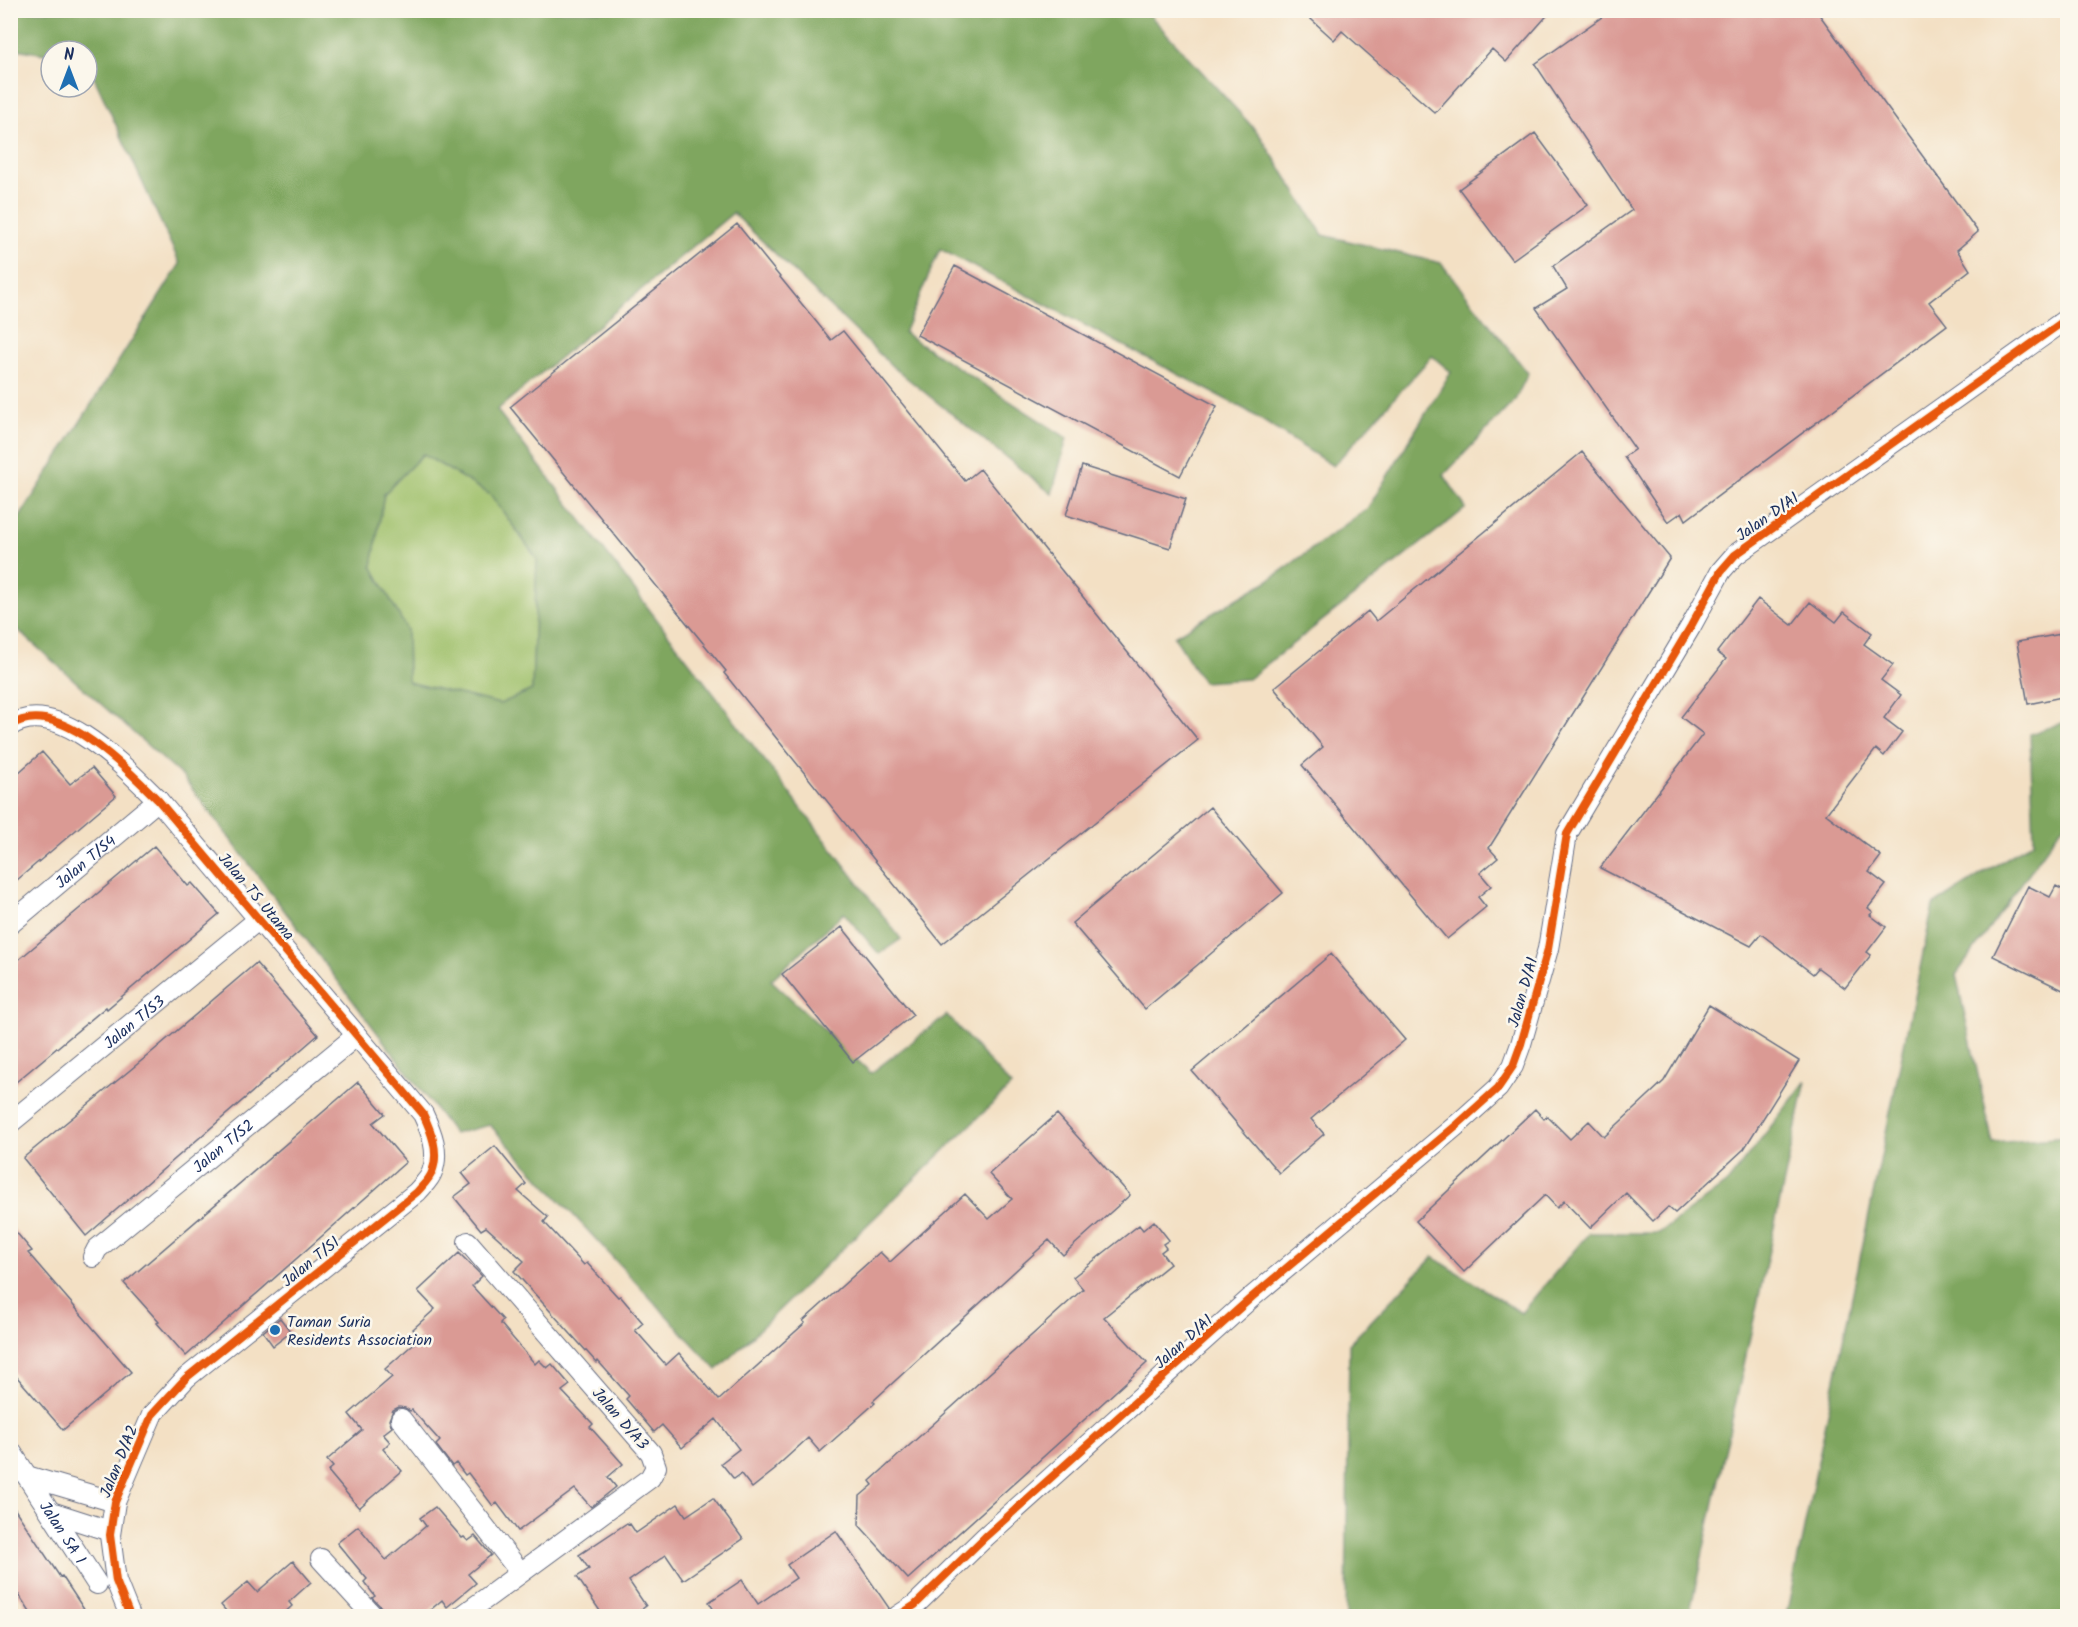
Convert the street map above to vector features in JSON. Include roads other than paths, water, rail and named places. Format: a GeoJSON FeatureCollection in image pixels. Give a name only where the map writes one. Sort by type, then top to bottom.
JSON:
{"type":"FeatureCollection","features":[{"type":"Feature","properties":{"kind":"street","name":"Jalan D/A1"},"geometry":{"type":"LineString","coordinates":[[898,1617],[915,1605],[985,1537],[1252,1297],[1498,1088],[1513,1066],[1521,1044],[1548,949],[1567,834],[1691,626],[1721,571],[1736,555],[2067,318]]}},
{"type":"Feature","properties":{"kind":"street","name":"Jalan TS Utama"},"geometry":{"type":"LineString","coordinates":[[19,722],[44,719],[61,723],[81,733],[128,771],[158,800],[423,1114],[432,1133]]}},
{"type":"Feature","properties":{"kind":"street","name":"Jalan T/S4"},"geometry":{"type":"LineString","coordinates":[[10,924],[158,800]]}},
{"type":"Feature","properties":{"kind":"street","name":"Jalan T/S3"},"geometry":{"type":"LineString","coordinates":[[10,1123],[259,919]]}},
{"type":"Feature","properties":{"kind":"street","name":"Jalan T/S2"},"geometry":{"type":"LineString","coordinates":[[93,1257],[97,1249],[356,1036]]}},
{"type":"Feature","properties":{"kind":"street","name":"Jalan T/S1"},"geometry":{"type":"LineString","coordinates":[[171,1392],[417,1192],[432,1172],[435,1153],[432,1133]]}},
{"type":"Feature","properties":{"kind":"street","name":"Jalan D/A3"},"geometry":{"type":"LineString","coordinates":[[462,1617],[650,1478],[656,1467],[651,1453],[468,1242]]}},
{"type":"Feature","properties":{"kind":"street","name":"Jalan D/A2"},"geometry":{"type":"LineString","coordinates":[[130,1617],[116,1581],[110,1531],[115,1502],[152,1415],[171,1392]]}},
{"type":"Feature","properties":{"kind":"street"},"geometry":{"type":"LineString","coordinates":[[401,1419],[520,1572]]}},
{"type":"Feature","properties":{"kind":"street","name":"Jalan SA 1"},"geometry":{"type":"LineString","coordinates":[[10,1450],[97,1584]]}},
{"type":"Feature","properties":{"kind":"street"},"geometry":{"type":"LineString","coordinates":[[27,1476],[115,1502]]}},
{"type":"Feature","properties":{"kind":"street","name":"Jalan SA 1"},"geometry":{"type":"LineString","coordinates":[[51,1512],[110,1531]]}},
{"type":"Feature","properties":{"kind":"street"},"geometry":{"type":"LineString","coordinates":[[321,1559],[373,1617]]}},
{"type":"Feature","properties":{"kind":"place","name":"Taman Suria Residents Association"},"geometry":{"type":"Point","coordinates":[275,1330]}}]}
